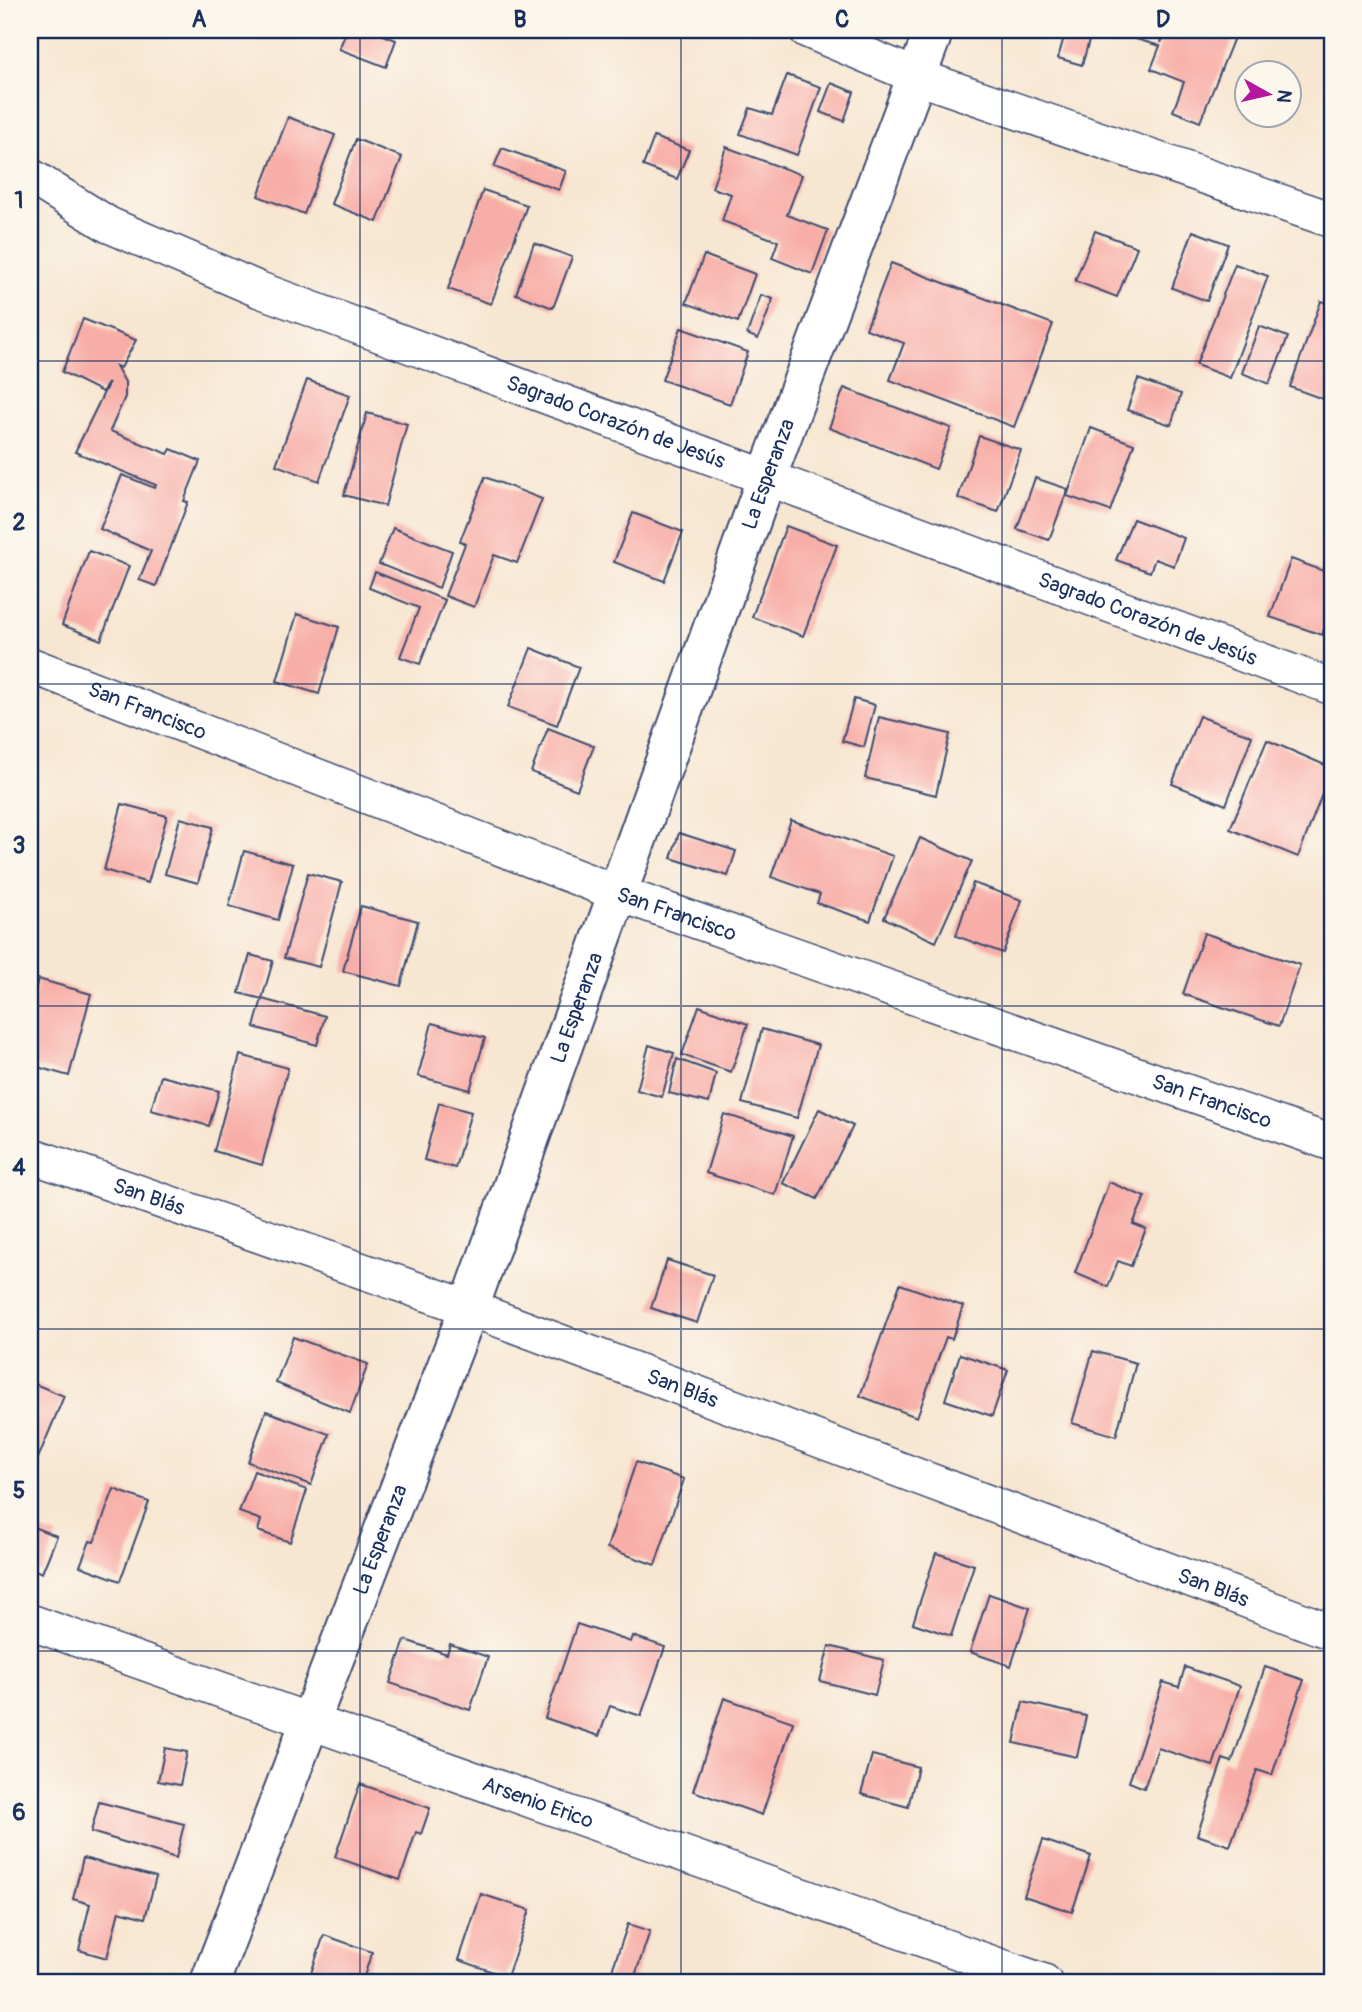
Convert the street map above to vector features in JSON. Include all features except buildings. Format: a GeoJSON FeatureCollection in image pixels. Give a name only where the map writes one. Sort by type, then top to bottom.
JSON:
{"type":"FeatureCollection","features":[{"type":"Feature","properties":{"kind":"street"},"geometry":{"type":"LineString","coordinates":[[807,30],[918,77],[1332,220]]}},
{"type":"Feature","properties":{"kind":"street","name":"La Esperanza"},"geometry":{"type":"LineString","coordinates":[[210,1982],[469,1308],[766,479],[934,30]]}},
{"type":"Feature","properties":{"kind":"street","name":"Sagrado Corazón de Jesús"},"geometry":{"type":"LineString","coordinates":[[30,176],[109,225],[260,289],[1332,687]]}},
{"type":"Feature","properties":{"kind":"street","name":"San Francisco"},"geometry":{"type":"LineString","coordinates":[[30,665],[617,893],[1332,1143]]}},
{"type":"Feature","properties":{"kind":"street","name":"San Blás"},"geometry":{"type":"LineString","coordinates":[[30,1155],[469,1308],[1332,1632]]}},
{"type":"Feature","properties":{"kind":"street","name":"Arsenio Erico"},"geometry":{"type":"LineString","coordinates":[[30,1622],[1044,1982]]}}]}
